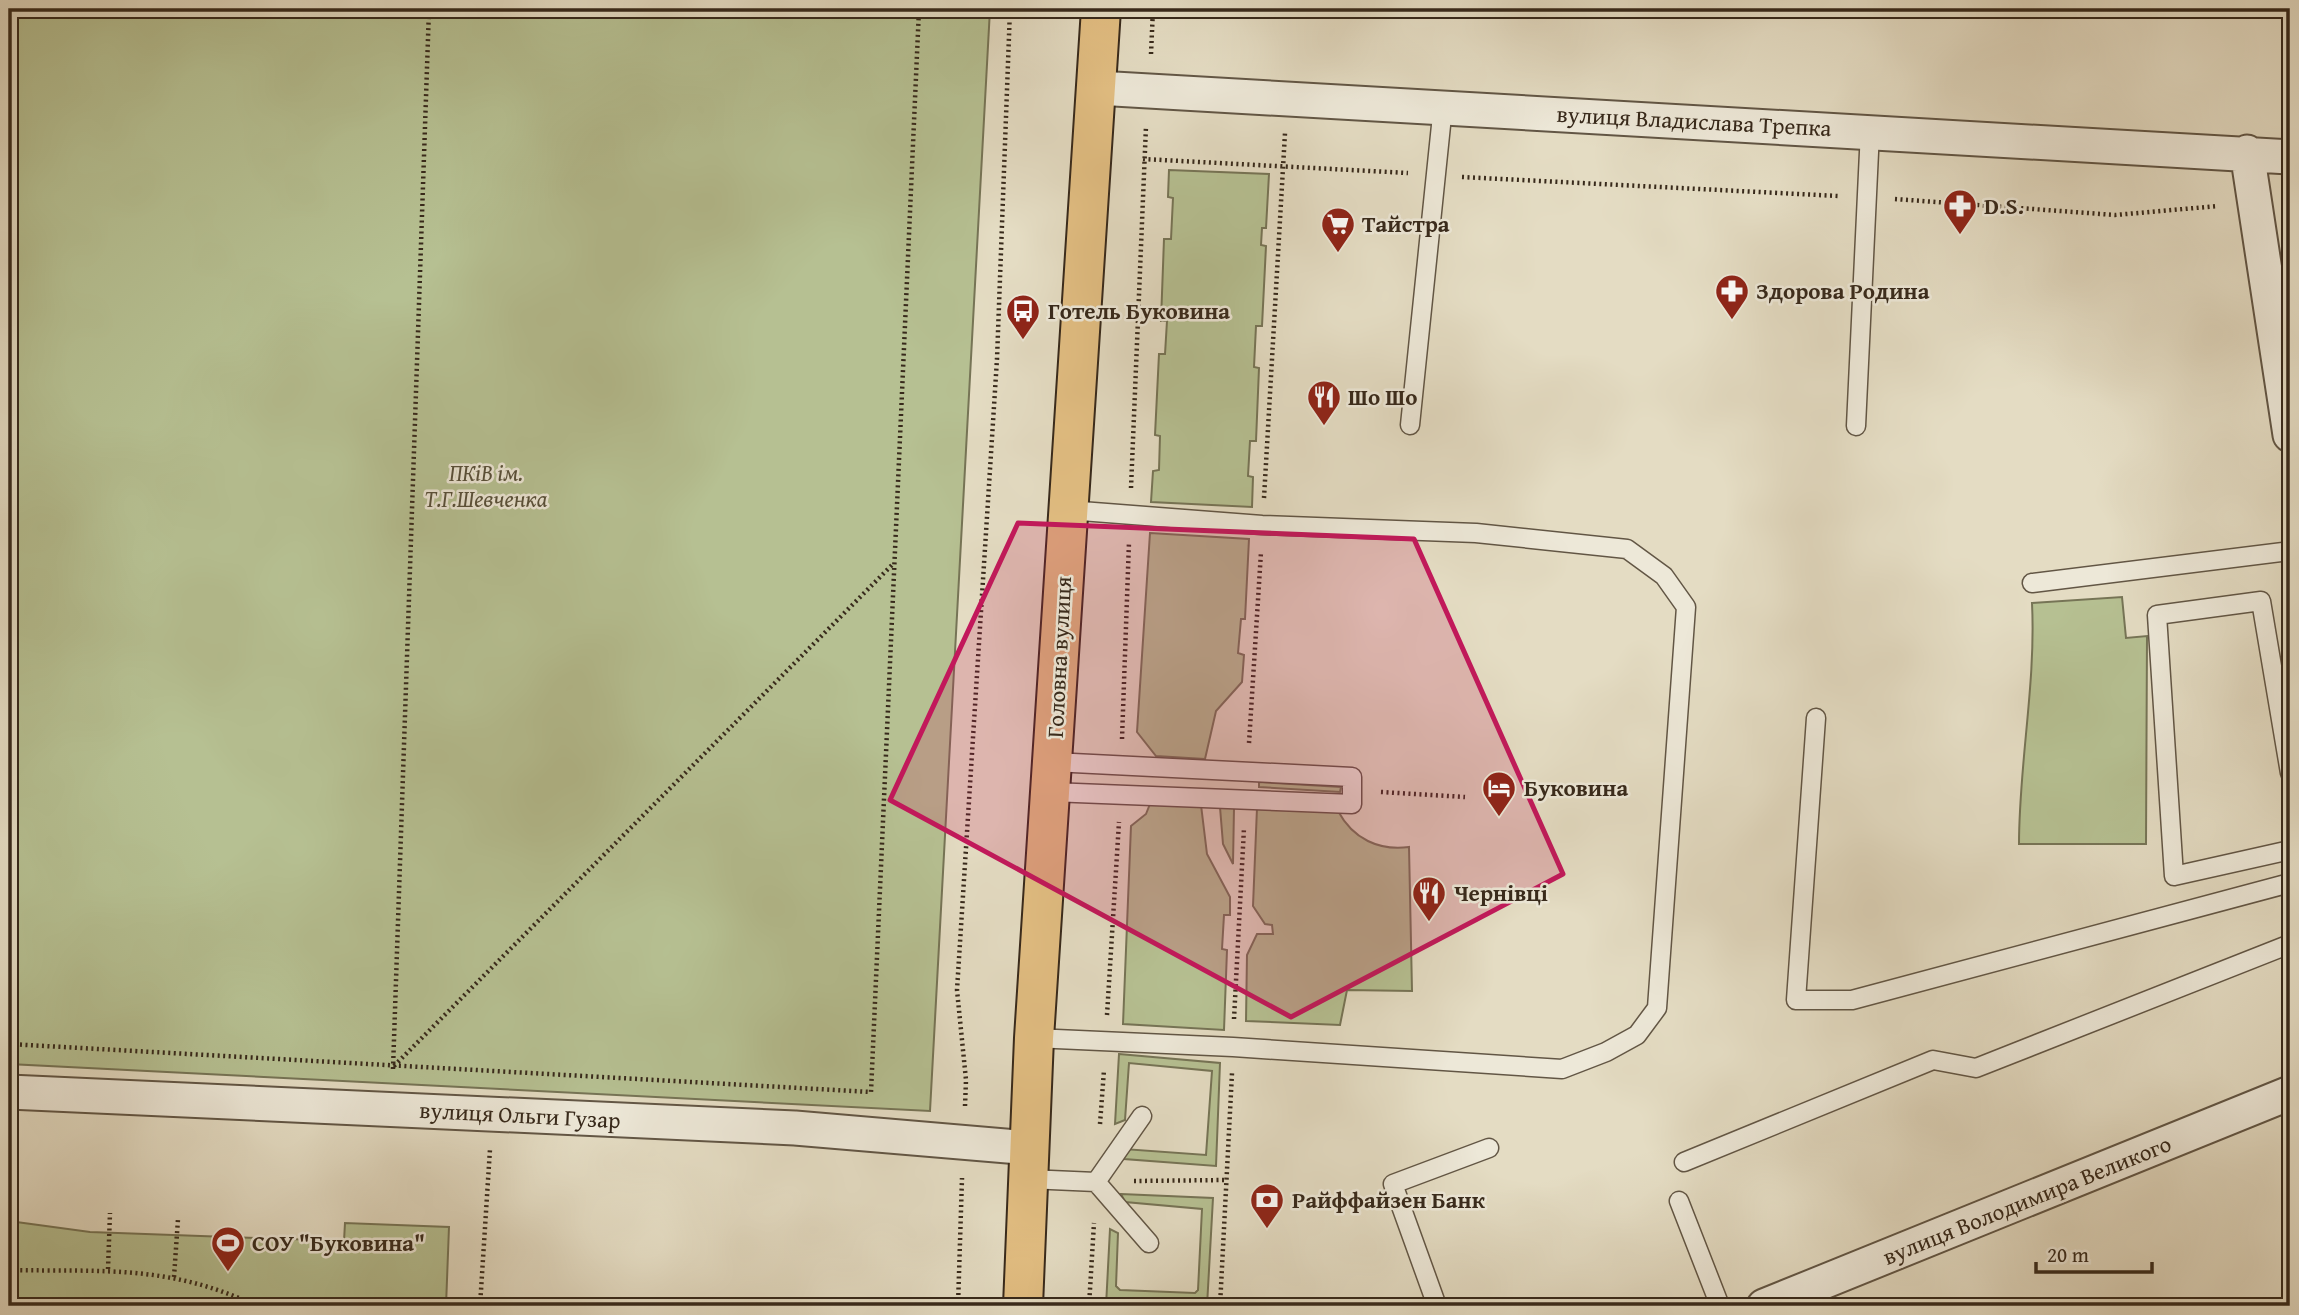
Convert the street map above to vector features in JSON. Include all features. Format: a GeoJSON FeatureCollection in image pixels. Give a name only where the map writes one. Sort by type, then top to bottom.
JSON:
{"type":"FeatureCollection","features":[{"type":"Feature","properties":{"kind":"main road","name":"Головна вулиця"},"geometry":{"type":"LineString","coordinates":[[1023,1306],[1034,1038],[1101,9]]}},
{"type":"Feature","properties":{"kind":"street","name":"вулиця Владислава Трепка"},"geometry":{"type":"LineString","coordinates":[[1097,88],[2247,152],[2290,157]]}},
{"type":"Feature","properties":{"kind":"street"},"geometry":{"type":"LineString","coordinates":[[2247,152],[2290,435]]}},
{"type":"Feature","properties":{"kind":"street","name":"вулиця Ольги Гузар"},"geometry":{"type":"LineString","coordinates":[[9,1092],[795,1128],[964,1142],[1029,1163]]}},
{"type":"Feature","properties":{"kind":"street","name":"вулиця Володимира Великого"},"geometry":{"type":"LineString","coordinates":[[1764,1306],[2290,1093]]}},
{"type":"Feature","properties":{"kind":"lane"},"geometry":{"type":"LineString","coordinates":[[1410,425],[1443,106]]}},
{"type":"Feature","properties":{"kind":"lane"},"geometry":{"type":"LineString","coordinates":[[1856,426],[1864,197],[1870,131]]}},
{"type":"Feature","properties":{"kind":"lane"},"geometry":{"type":"LineString","coordinates":[[1034,1038],[1233,1047],[1562,1069],[1606,1052],[1637,1035],[1657,1008],[1686,607],[1664,576],[1627,549],[1476,533],[1262,525],[1068,510]]}},
{"type":"Feature","properties":{"kind":"lane"},"geometry":{"type":"LineString","coordinates":[[2032,583],[2290,551]]}},
{"type":"Feature","properties":{"kind":"lane"},"geometry":{"type":"LineString","coordinates":[[2290,772],[2261,601],[2157,615],[2174,876],[2290,850]]}},
{"type":"Feature","properties":{"kind":"lane"},"geometry":{"type":"LineString","coordinates":[[1816,718],[1796,1000],[1852,1000],[2290,883]]}},
{"type":"Feature","properties":{"kind":"lane"},"geometry":{"type":"LineString","coordinates":[[1121,767],[1248,770],[1352,777],[1352,804],[1246,797],[1120,796],[1052,777],[1121,767]]}},
{"type":"Feature","properties":{"kind":"lane"},"geometry":{"type":"LineString","coordinates":[[1684,1162],[1933,1060],[1976,1068],[2290,944]]}},
{"type":"Feature","properties":{"kind":"lane"},"geometry":{"type":"LineString","coordinates":[[1096,1182],[1142,1116]]}},
{"type":"Feature","properties":{"kind":"lane"},"geometry":{"type":"LineString","coordinates":[[1437,1306],[1393,1184],[1489,1148]]}},
{"type":"Feature","properties":{"kind":"lane"},"geometry":{"type":"LineString","coordinates":[[1029,1163],[1096,1182],[1149,1243]]}},
{"type":"Feature","properties":{"kind":"lane"},"geometry":{"type":"LineString","coordinates":[[1679,1200],[1720,1306]]}},
{"type":"Feature","properties":{"kind":"path"},"geometry":{"type":"LineString","coordinates":[[395,1108],[393,1067],[429,9]]}},
{"type":"Feature","properties":{"kind":"path"},"geometry":{"type":"LineString","coordinates":[[9,1044],[871,1092],[919,9]]}},
{"type":"Feature","properties":{"kind":"path"},"geometry":{"type":"LineString","coordinates":[[958,1306],[966,1080],[957,990],[997,359],[1010,9]]}},
{"type":"Feature","properties":{"kind":"path"},"geometry":{"type":"LineString","coordinates":[[1121,767],[1143,159],[1153,9]]}},
{"type":"Feature","properties":{"kind":"path"},"geometry":{"type":"LineString","coordinates":[[1248,770],[1288,98]]}},
{"type":"Feature","properties":{"kind":"path"},"geometry":{"type":"LineString","coordinates":[[1143,159],[1864,197],[2115,215],[2254,202]]}},
{"type":"Feature","properties":{"kind":"path"},"geometry":{"type":"LineString","coordinates":[[393,1067],[894,564]]}},
{"type":"Feature","properties":{"kind":"path"},"geometry":{"type":"LineString","coordinates":[[1352,790],[1465,797]]}},
{"type":"Feature","properties":{"kind":"path"},"geometry":{"type":"LineString","coordinates":[[1089,1306],[1120,796]]}},
{"type":"Feature","properties":{"kind":"path"},"geometry":{"type":"LineString","coordinates":[[1220,1306],[1246,797]]}},
{"type":"Feature","properties":{"kind":"path"},"geometry":{"type":"LineString","coordinates":[[480,1306],[492,1113]]}},
{"type":"Feature","properties":{"kind":"path"},"geometry":{"type":"LineString","coordinates":[[1096,1182],[1227,1180]]}},
{"type":"Feature","properties":{"kind":"path"},"geometry":{"type":"LineString","coordinates":[[108,1269],[110,1213]]}},
{"type":"Feature","properties":{"kind":"path"},"geometry":{"type":"LineString","coordinates":[[174,1277],[178,1219]]}},
{"type":"Feature","properties":{"kind":"path"},"geometry":{"type":"LineString","coordinates":[[9,1270],[108,1269],[174,1277],[208,1286],[257,1306]]}},
{"type":"Feature","properties":{"kind":"highlighted area"},"geometry":{"type":"Polygon","coordinates":[[[1018,523],[1414,539],[1563,874],[1291,1017],[890,800],[1018,523]]]}},
{"type":"Feature","properties":{"kind":"green space","name":"ПКіВ ім. Т.Г.Шевченка"},"geometry":{"type":"Polygon","coordinates":[[[9,9],[990,9],[930,1111],[9,1064],[9,9]]]}},
{"type":"Feature","properties":{"kind":"green space"},"geometry":{"type":"Polygon","coordinates":[[[1169,170],[1269,174],[1266,228],[1262,228],[1261,245],[1266,246],[1262,326],[1256,326],[1254,367],[1259,368],[1256,441],[1250,441],[1248,476],[1253,477],[1252,507],[1151,502],[1153,471],[1159,470],[1160,436],[1155,435],[1159,354],[1165,354],[1167,321],[1161,321],[1164,239],[1171,239],[1173,198],[1168,197],[1169,170]]]}},
{"type":"Feature","properties":{"kind":"green space"},"geometry":{"type":"Polygon","coordinates":[[[1150,533],[1249,539],[1245,619],[1241,619],[1238,653],[1244,655],[1242,682],[1216,711],[1205,759],[1156,756],[1137,732],[1150,533]]]}},
{"type":"Feature","properties":{"kind":"green space"},"geometry":{"type":"Polygon","coordinates":[[[2122,597],[2126,638],[2147,636],[2146,844],[2019,844],[2032,663],[2032,603],[2122,597]]]}},
{"type":"Feature","properties":{"kind":"green space"},"geometry":{"type":"Polygon","coordinates":[[[1259,782],[1341,787],[1340,792],[1259,787],[1259,782]]]}},
{"type":"Feature","properties":{"kind":"green space"},"geometry":{"type":"Polygon","coordinates":[[[1150,804],[1201,805],[1207,854],[1230,897],[1230,915],[1224,915],[1222,949],[1227,950],[1224,1030],[1123,1024],[1131,826],[1146,814],[1150,804]]]}},
{"type":"Feature","properties":{"kind":"green space"},"geometry":{"type":"Polygon","coordinates":[[[1220,807],[1234,808],[1233,864],[1223,844],[1220,807]]]}},
{"type":"Feature","properties":{"kind":"green space"},"geometry":{"type":"Polygon","coordinates":[[[1257,808],[1338,811],[1351,829],[1368,841],[1387,847],[1409,847],[1412,991],[1347,990],[1340,1025],[1246,1021],[1247,955],[1257,934],[1273,934],[1272,925],[1265,924],[1253,906],[1257,808]]]}},
{"type":"Feature","properties":{"kind":"green space"},"geometry":{"type":"Polygon","coordinates":[[[1119,1054],[1220,1063],[1216,1166],[1124,1159],[1124,1149],[1206,1155],[1212,1071],[1129,1063],[1125,1120],[1115,1124],[1119,1054]]]}},
{"type":"Feature","properties":{"kind":"green space"},"geometry":{"type":"Polygon","coordinates":[[[1121,1194],[1213,1198],[1207,1306],[1106,1306],[1110,1229],[1118,1233],[1116,1286],[1120,1290],[1195,1293],[1198,1290],[1202,1209],[1125,1202],[1121,1194]]]}},
{"type":"Feature","properties":{"kind":"green space","name":"СОУ \"Буковина\""},"geometry":{"type":"Polygon","coordinates":[[[9,1221],[90,1232],[344,1241],[345,1223],[449,1227],[446,1306],[9,1306],[9,1221]]]}},
{"type":"Feature","properties":{"kind":"place","name":"D.S."},"geometry":{"type":"Point","coordinates":[1960,236]}},
{"type":"Feature","properties":{"kind":"place","name":"Тайстра"},"geometry":{"type":"Point","coordinates":[1338,254]}},
{"type":"Feature","properties":{"kind":"place","name":"Здорова Родина"},"geometry":{"type":"Point","coordinates":[1732,321]}},
{"type":"Feature","properties":{"kind":"place","name":"Готель Буковина"},"geometry":{"type":"Point","coordinates":[1023,341]}},
{"type":"Feature","properties":{"kind":"place","name":"Шо Шо"},"geometry":{"type":"Point","coordinates":[1324,427]}},
{"type":"Feature","properties":{"kind":"place","name":"Буковина"},"geometry":{"type":"Point","coordinates":[1499,818]}},
{"type":"Feature","properties":{"kind":"place","name":"Чернівці"},"geometry":{"type":"Point","coordinates":[1429,923]}},
{"type":"Feature","properties":{"kind":"place","name":"Райффайзен Банк"},"geometry":{"type":"Point","coordinates":[1267,1230]}},
{"type":"Feature","properties":{"kind":"place","name":"СОУ \"Буковина\""},"geometry":{"type":"Point","coordinates":[228,1273]}}]}
